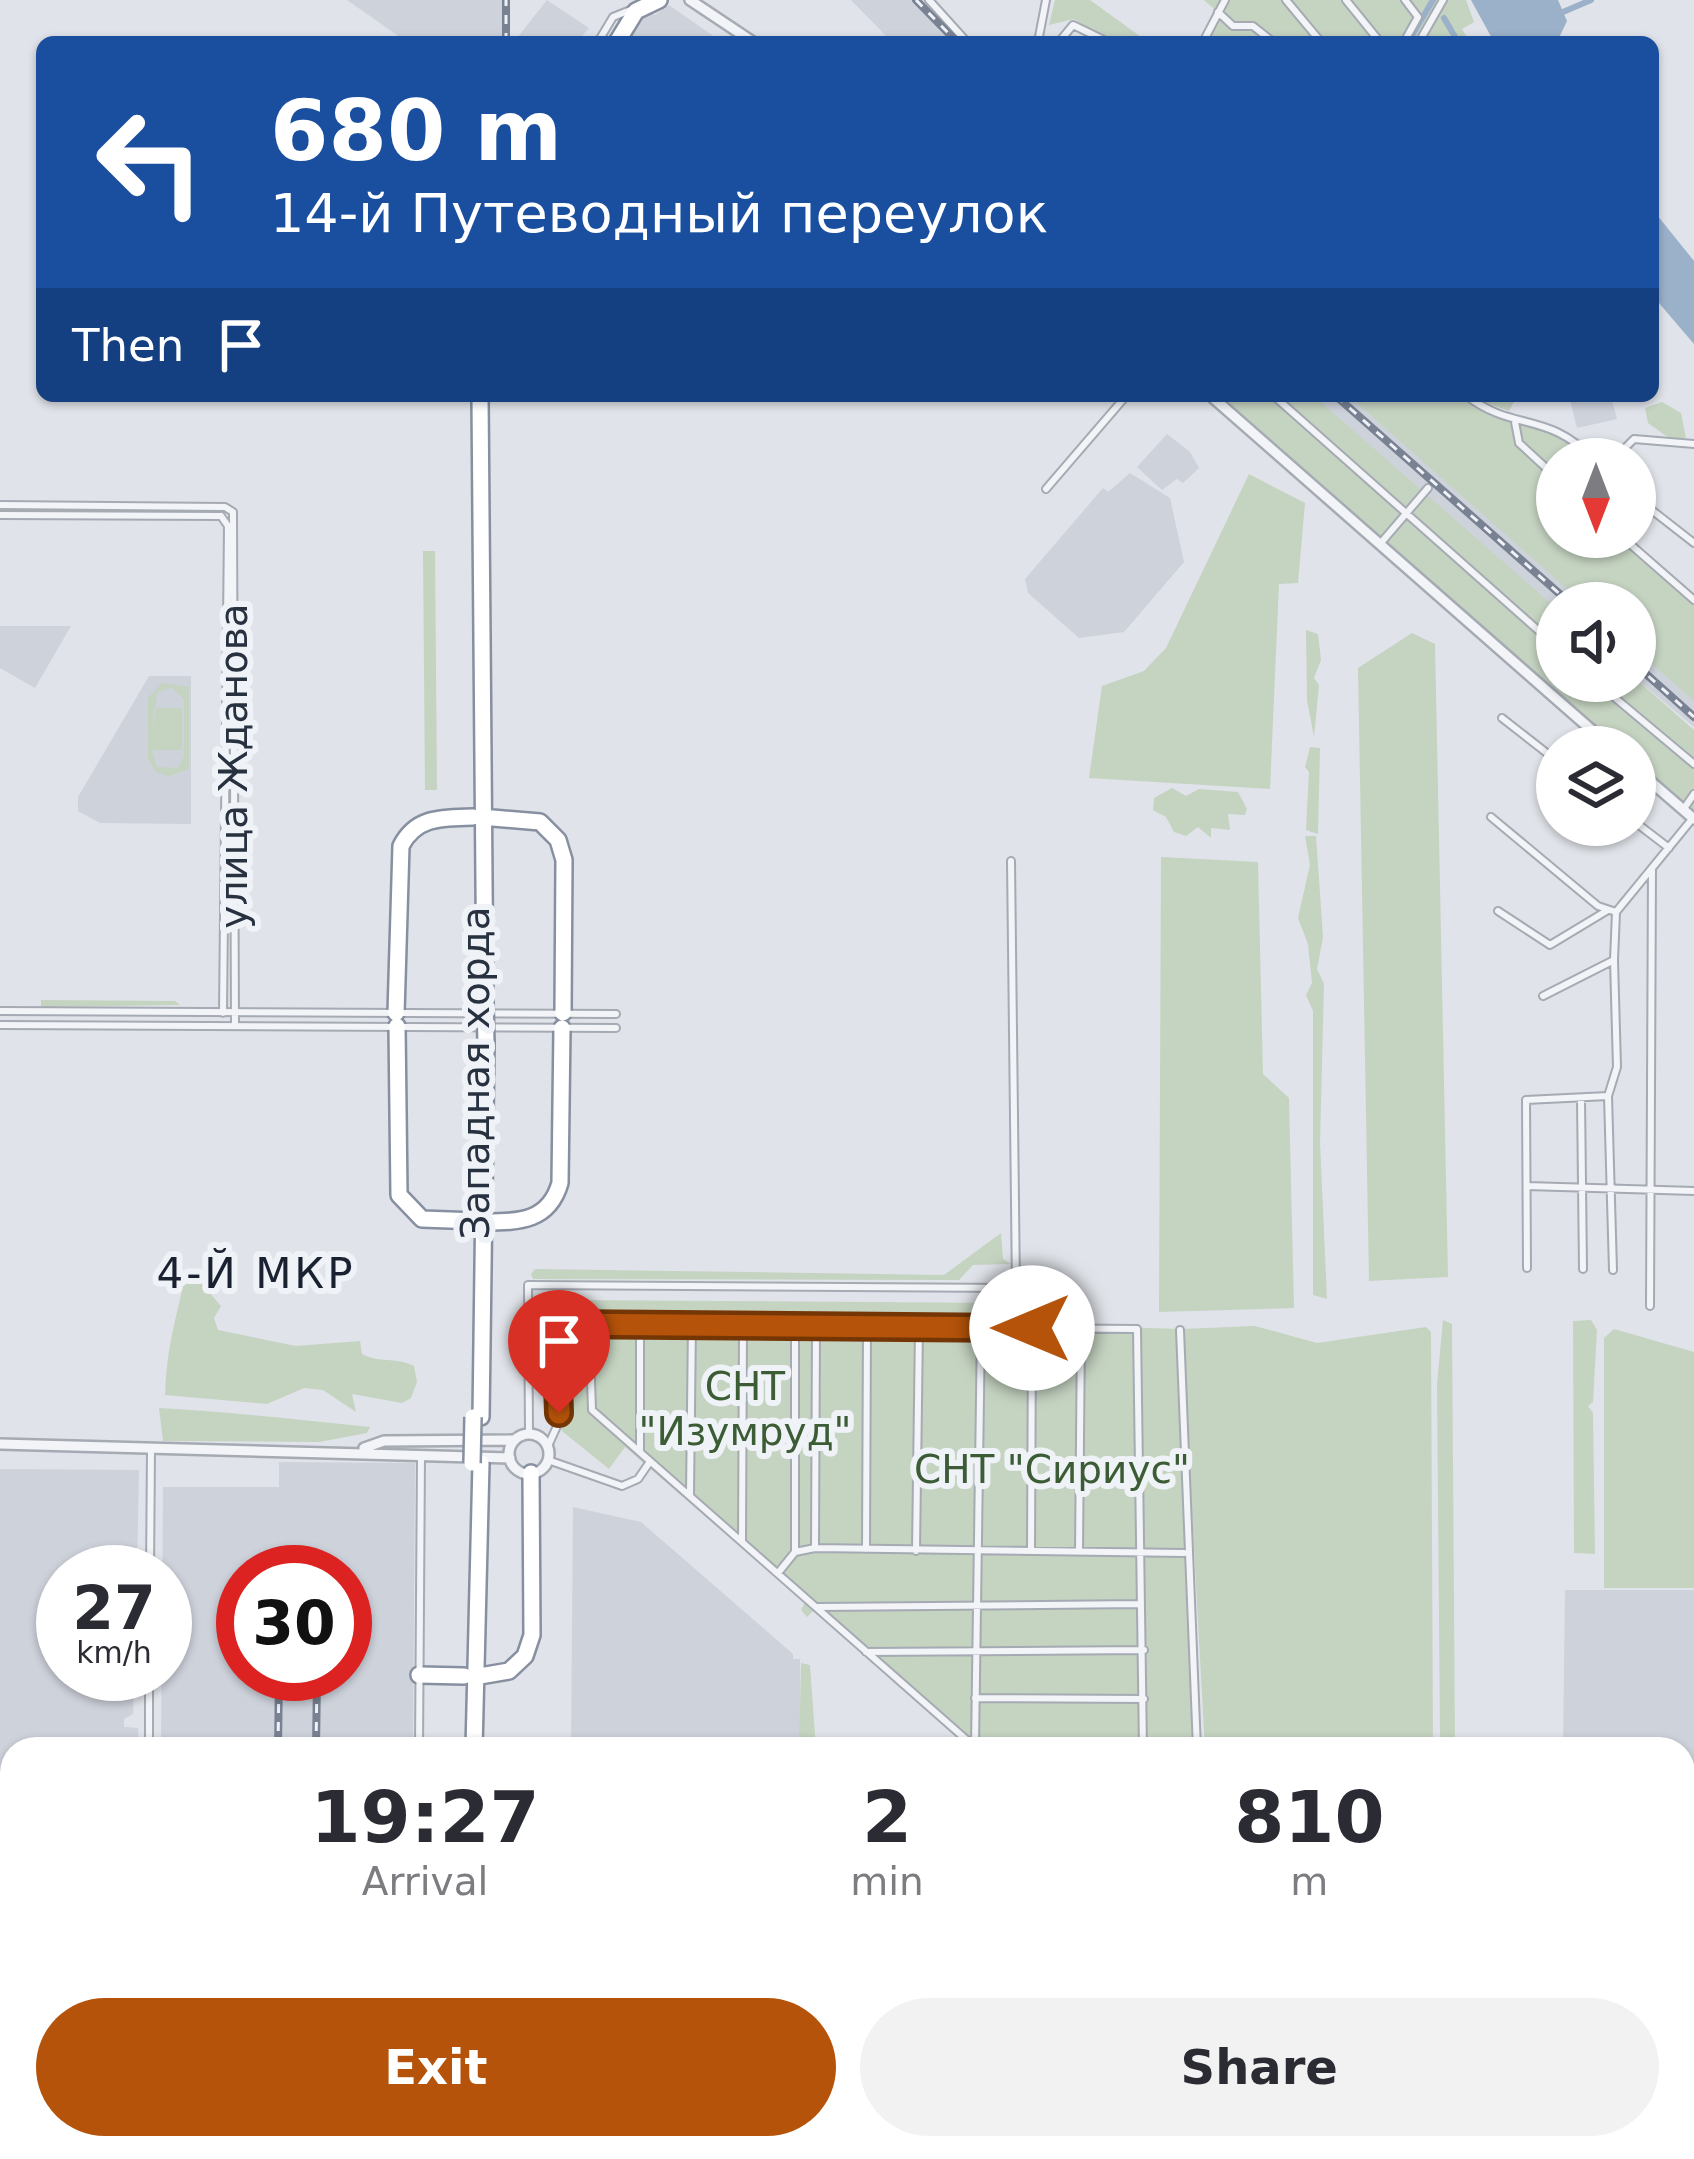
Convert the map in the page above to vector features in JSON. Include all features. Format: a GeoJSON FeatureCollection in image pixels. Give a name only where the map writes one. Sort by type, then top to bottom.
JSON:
{"type":"FeatureCollection","features":[{"type":"Feature","properties":{"kind":"highway"},"geometry":{"type":"LineString","coordinates":[[621,36],[636,11],[656,0]]}},
{"type":"Feature","properties":{"kind":"highway","name":"Западная хорда"},"geometry":{"type":"LineString","coordinates":[[465,1737],[481,1222],[476,402]]}},
{"type":"Feature","properties":{"kind":"highway"},"geometry":{"type":"LineString","coordinates":[[434,818],[540,822],[558,840],[563,860],[560,1184],[556,1199],[529,1219],[481,1222],[422,1219],[399,1195],[396,1020],[401,846],[418,824],[434,818]]}},
{"type":"Feature","properties":{"kind":"highway"},"geometry":{"type":"LineString","coordinates":[[419,1675],[509,1671],[529,1647],[531,1473]]}},
{"type":"Feature","properties":{"kind":"highway","name":"Западная хорда"},"geometry":{"type":"LineString","coordinates":[[469,1676],[473,1737]]}},
{"type":"Feature","properties":{"kind":"street"},"geometry":{"type":"LineString","coordinates":[[602,36],[613,17],[656,0]]}},
{"type":"Feature","properties":{"kind":"street"},"geometry":{"type":"LineString","coordinates":[[690,0],[743,36]]}},
{"type":"Feature","properties":{"kind":"street"},"geometry":{"type":"LineString","coordinates":[[929,0],[962,36]]}},
{"type":"Feature","properties":{"kind":"street"},"geometry":{"type":"LineString","coordinates":[[1040,36],[1046,0]]}},
{"type":"Feature","properties":{"kind":"street"},"geometry":{"type":"LineString","coordinates":[[1205,36],[1216,8],[1225,0]]}},
{"type":"Feature","properties":{"kind":"street"},"geometry":{"type":"LineString","coordinates":[[1286,0],[1317,36]]}},
{"type":"Feature","properties":{"kind":"street"},"geometry":{"type":"LineString","coordinates":[[1346,0],[1375,36]]}},
{"type":"Feature","properties":{"kind":"street"},"geometry":{"type":"LineString","coordinates":[[1405,0],[1418,17],[1407,36]]}},
{"type":"Feature","properties":{"kind":"street"},"geometry":{"type":"LineString","coordinates":[[1423,36],[1443,0]]}},
{"type":"Feature","properties":{"kind":"street"},"geometry":{"type":"LineString","coordinates":[[1216,8],[1233,26],[1253,26],[1266,36]]}},
{"type":"Feature","properties":{"kind":"street"},"geometry":{"type":"LineString","coordinates":[[1064,36],[1073,25],[1096,36]]}},
{"type":"Feature","properties":{"kind":"street"},"geometry":{"type":"LineString","coordinates":[[1046,489],[1121,402]]}},
{"type":"Feature","properties":{"kind":"street"},"geometry":{"type":"LineString","coordinates":[[1217,402],[1587,726]]}},
{"type":"Feature","properties":{"kind":"street"},"geometry":{"type":"LineString","coordinates":[[1281,402],[1536,628]]}},
{"type":"Feature","properties":{"kind":"street"},"geometry":{"type":"LineString","coordinates":[[1478,402],[1515,422],[1550,424],[1572,438]]}},
{"type":"Feature","properties":{"kind":"street"},"geometry":{"type":"LineString","coordinates":[[1515,422],[1519,442],[1536,458]]}},
{"type":"Feature","properties":{"kind":"street"},"geometry":{"type":"LineString","coordinates":[[1656,442],[1694,444]]}},
{"type":"Feature","properties":{"kind":"street"},"geometry":{"type":"LineString","coordinates":[[1380,544],[1428,488]]}},
{"type":"Feature","properties":{"kind":"street"},"geometry":{"type":"LineString","coordinates":[[0,506],[225,510]]}},
{"type":"Feature","properties":{"kind":"street"},"geometry":{"type":"LineString","coordinates":[[0,515],[225,510]]}},
{"type":"Feature","properties":{"kind":"street","name":"улица Жданова"},"geometry":{"type":"LineString","coordinates":[[223,1026],[228,1012],[234,515],[225,510]]}},
{"type":"Feature","properties":{"kind":"street"},"geometry":{"type":"LineString","coordinates":[[1656,513],[1694,543]]}},
{"type":"Feature","properties":{"kind":"street"},"geometry":{"type":"LineString","coordinates":[[1646,558],[1694,600]]}},
{"type":"Feature","properties":{"kind":"street"},"geometry":{"type":"LineString","coordinates":[[1620,702],[1694,764]]}},
{"type":"Feature","properties":{"kind":"street"},"geometry":{"type":"LineString","coordinates":[[1502,718],[1536,745]]}},
{"type":"Feature","properties":{"kind":"street"},"geometry":{"type":"LineString","coordinates":[[1498,910],[1550,945],[1612,911],[1694,819],[1656,786]]}},
{"type":"Feature","properties":{"kind":"street"},"geometry":{"type":"LineString","coordinates":[[1683,810],[1694,794]]}},
{"type":"Feature","properties":{"kind":"street"},"geometry":{"type":"LineString","coordinates":[[1491,817],[1612,911],[1617,1067],[1609,1096],[1615,1186],[1613,1270]]}},
{"type":"Feature","properties":{"kind":"street"},"geometry":{"type":"LineString","coordinates":[[1656,838],[1669,848]]}},
{"type":"Feature","properties":{"kind":"street"},"geometry":{"type":"LineString","coordinates":[[529,1434],[528,1285],[1016,1288],[1011,862]]}},
{"type":"Feature","properties":{"kind":"street"},"geometry":{"type":"LineString","coordinates":[[1650,1306],[1652,868]]}},
{"type":"Feature","properties":{"kind":"street"},"geometry":{"type":"LineString","coordinates":[[1543,996],[1614,959]]}},
{"type":"Feature","properties":{"kind":"street"},"geometry":{"type":"LineString","coordinates":[[0,1011],[562,1020],[616,1028]]}},
{"type":"Feature","properties":{"kind":"street"},"geometry":{"type":"LineString","coordinates":[[195,1012],[196,1026]]}},
{"type":"Feature","properties":{"kind":"street","name":"улица Жданова"},"geometry":{"type":"LineString","coordinates":[[228,1012],[235,1026]]}},
{"type":"Feature","properties":{"kind":"street"},"geometry":{"type":"LineString","coordinates":[[0,1024],[235,1026],[562,1020],[616,1014]]}},
{"type":"Feature","properties":{"kind":"street"},"geometry":{"type":"LineString","coordinates":[[1527,1268],[1526,1100],[1609,1096]]}},
{"type":"Feature","properties":{"kind":"street"},"geometry":{"type":"LineString","coordinates":[[1581,1099],[1582,1269]]}},
{"type":"Feature","properties":{"kind":"street"},"geometry":{"type":"LineString","coordinates":[[1527,1186],[1694,1191]]}},
{"type":"Feature","properties":{"kind":"street"},"geometry":{"type":"LineString","coordinates":[[589,1323],[592,1410],[963,1737]]}},
{"type":"Feature","properties":{"kind":"street"},"geometry":{"type":"LineString","coordinates":[[640,1323],[640,1454]]}},
{"type":"Feature","properties":{"kind":"street"},"geometry":{"type":"LineString","coordinates":[[690,1495],[692,1323]]}},
{"type":"Feature","properties":{"kind":"street"},"geometry":{"type":"LineString","coordinates":[[548,1460],[548,1446],[558,1424],[556,1324],[1137,1329],[1143,1737]]}},
{"type":"Feature","properties":{"kind":"street"},"geometry":{"type":"LineString","coordinates":[[742,1541],[743,1325]]}},
{"type":"Feature","properties":{"kind":"street"},"geometry":{"type":"LineString","coordinates":[[778,1573],[795,1552],[795,1326]]}},
{"type":"Feature","properties":{"kind":"street"},"geometry":{"type":"LineString","coordinates":[[815,1548],[816,1327]]}},
{"type":"Feature","properties":{"kind":"street"},"geometry":{"type":"LineString","coordinates":[[866,1549],[868,1327]]}},
{"type":"Feature","properties":{"kind":"street"},"geometry":{"type":"LineString","coordinates":[[916,1551],[919,1327]]}},
{"type":"Feature","properties":{"kind":"street"},"geometry":{"type":"LineString","coordinates":[[976,1737],[981,1328]]}},
{"type":"Feature","properties":{"kind":"street"},"geometry":{"type":"LineString","coordinates":[[1030,1551],[1032,1328]]}},
{"type":"Feature","properties":{"kind":"street"},"geometry":{"type":"LineString","coordinates":[[1079,1551],[1081,1329]]}},
{"type":"Feature","properties":{"kind":"street"},"geometry":{"type":"LineString","coordinates":[[1180,1330],[1196,1737]]}},
{"type":"Feature","properties":{"kind":"street"},"geometry":{"type":"LineString","coordinates":[[358,1450],[384,1441],[515,1440],[529,1434]]}},
{"type":"Feature","properties":{"kind":"street"},"geometry":{"type":"LineString","coordinates":[[529,1434],[548,1446]]}},
{"type":"Feature","properties":{"kind":"street"},"geometry":{"type":"LineString","coordinates":[[515,1440],[510,1458],[516,1468],[531,1473],[548,1460]]}},
{"type":"Feature","properties":{"kind":"street"},"geometry":{"type":"LineString","coordinates":[[0,1444],[421,1451],[510,1458]]}},
{"type":"Feature","properties":{"kind":"street"},"geometry":{"type":"LineString","coordinates":[[151,1545],[152,1446]]}},
{"type":"Feature","properties":{"kind":"street"},"geometry":{"type":"LineString","coordinates":[[419,1737],[421,1451]]}},
{"type":"Feature","properties":{"kind":"street"},"geometry":{"type":"LineString","coordinates":[[548,1460],[622,1486],[638,1479],[649,1463]]}},
{"type":"Feature","properties":{"kind":"street"},"geometry":{"type":"LineString","coordinates":[[795,1552],[815,1548],[1186,1553]]}},
{"type":"Feature","properties":{"kind":"street"},"geometry":{"type":"LineString","coordinates":[[818,1606],[1142,1604]]}},
{"type":"Feature","properties":{"kind":"street"},"geometry":{"type":"LineString","coordinates":[[866,1652],[1144,1651]]}},
{"type":"Feature","properties":{"kind":"street"},"geometry":{"type":"LineString","coordinates":[[975,1698],[1144,1699]]}},
{"type":"Feature","properties":{"kind":"street"},"geometry":{"type":"LineString","coordinates":[[149,1701],[149,1737]]}},
{"type":"Feature","properties":{"kind":"shaded area"},"geometry":{"type":"Polygon","coordinates":[[[347,0],[506,0],[506,36],[398,36],[347,0]]]}},
{"type":"Feature","properties":{"kind":"shaded area"},"geometry":{"type":"Polygon","coordinates":[[[547,0],[589,28],[582,36],[519,36],[547,0]]]}},
{"type":"Feature","properties":{"kind":"shaded area"},"geometry":{"type":"Polygon","coordinates":[[[851,0],[936,0],[969,36],[886,36],[851,0]]]}},
{"type":"Feature","properties":{"kind":"shaded area"},"geometry":{"type":"Polygon","coordinates":[[[669,5],[713,36],[629,36],[645,10],[655,15],[669,5]]]}},
{"type":"Feature","properties":{"kind":"shaded area"},"geometry":{"type":"Polygon","coordinates":[[[1318,402],[1358,402],[1560,582],[1536,582],[1536,596],[1318,402]]]}},
{"type":"Feature","properties":{"kind":"shaded area"},"geometry":{"type":"Polygon","coordinates":[[[1570,402],[1612,402],[1617,419],[1577,428],[1570,402]]]}},
{"type":"Feature","properties":{"kind":"shaded area"},"geometry":{"type":"Polygon","coordinates":[[[1167,434],[1190,452],[1199,468],[1183,483],[1177,479],[1162,490],[1137,467],[1167,434]]]}},
{"type":"Feature","properties":{"kind":"shaded area"},"geometry":{"type":"Polygon","coordinates":[[[1130,473],[1170,498],[1184,562],[1124,632],[1079,638],[1028,593],[1025,579],[1103,488],[1108,492],[1130,473]]]}},
{"type":"Feature","properties":{"kind":"shaded area"},"geometry":{"type":"Polygon","coordinates":[[[0,626],[71,626],[35,688],[0,668],[0,626]]]}},
{"type":"Feature","properties":{"kind":"shaded area"},"geometry":{"type":"Polygon","coordinates":[[[1656,667],[1694,700],[1694,727],[1656,695],[1656,667]]]}},
{"type":"Feature","properties":{"kind":"shaded area"},"geometry":{"type":"Polygon","coordinates":[[[149,676],[191,676],[191,824],[100,823],[78,811],[78,797],[149,676]]]}},
{"type":"Feature","properties":{"kind":"shaded area"},"geometry":{"type":"Polygon","coordinates":[[[279,1462],[415,1463],[413,1737],[280,1737],[281,1701],[372,1701],[372,1545],[216,1545],[216,1701],[275,1701],[274,1737],[161,1737],[161,1701],[192,1701],[192,1545],[163,1545],[163,1487],[279,1487],[279,1462]]]}},
{"type":"Feature","properties":{"kind":"shaded area"},"geometry":{"type":"Polygon","coordinates":[[[0,1469],[139,1470],[138,1545],[36,1545],[36,1701],[133,1701],[133,1714],[124,1719],[124,1727],[138,1728],[138,1737],[0,1737],[0,1469]]]}},
{"type":"Feature","properties":{"kind":"shaded area"},"geometry":{"type":"Polygon","coordinates":[[[573,1507],[641,1522],[793,1654],[793,1659],[800,1659],[800,1737],[571,1737],[573,1507]]]}},
{"type":"Feature","properties":{"kind":"shaded area"},"geometry":{"type":"Polygon","coordinates":[[[1565,1590],[1694,1590],[1694,1737],[1563,1737],[1565,1590]]]}},
{"type":"Feature","properties":{"kind":"green space"},"geometry":{"type":"Polygon","coordinates":[[[1055,0],[1090,0],[1140,36],[1101,36],[1074,19],[1049,25],[1055,0]]]}},
{"type":"Feature","properties":{"kind":"green space"},"geometry":{"type":"Polygon","coordinates":[[[1204,0],[1466,0],[1474,22],[1462,29],[1466,36],[1205,36],[1215,10],[1204,0]]]}},
{"type":"Feature","properties":{"kind":"green space"},"geometry":{"type":"Polygon","coordinates":[[[1223,402],[1321,402],[1536,591],[1536,675],[1223,402]]]}},
{"type":"Feature","properties":{"kind":"green space"},"geometry":{"type":"Polygon","coordinates":[[[1356,402],[1479,402],[1507,420],[1558,427],[1570,438],[1536,438],[1536,558],[1645,558],[1694,601],[1694,701],[1656,668],[1656,582],[1559,582],[1356,402]]]}},
{"type":"Feature","properties":{"kind":"green space"},"geometry":{"type":"Polygon","coordinates":[[[1484,402],[1514,402],[1509,411],[1484,402]]]}},
{"type":"Feature","properties":{"kind":"green space"},"geometry":{"type":"Polygon","coordinates":[[[1662,402],[1681,413],[1686,438],[1669,438],[1648,423],[1645,408],[1662,402]]]}},
{"type":"Feature","properties":{"kind":"green space"},"geometry":{"type":"Polygon","coordinates":[[[1249,474],[1305,503],[1298,583],[1279,584],[1270,789],[1089,778],[1102,686],[1144,671],[1166,648],[1249,474]]]}},
{"type":"Feature","properties":{"kind":"green space"},"geometry":{"type":"Polygon","coordinates":[[[423,551],[435,551],[437,790],[425,790],[423,551]]]}},
{"type":"Feature","properties":{"kind":"green space"},"geometry":{"type":"Polygon","coordinates":[[[1306,630],[1318,634],[1321,660],[1314,678],[1319,685],[1314,737],[1307,700],[1306,630]]]}},
{"type":"Feature","properties":{"kind":"green space"},"geometry":{"type":"Polygon","coordinates":[[[1412,633],[1435,644],[1448,1277],[1369,1281],[1358,668],[1412,633]]]}},
{"type":"Feature","properties":{"kind":"green space"},"geometry":{"type":"Polygon","coordinates":[[[162,683],[189,687],[189,769],[170,776],[157,773],[148,759],[148,698],[162,683]],[[172,688],[157,692],[156,708],[182,708],[182,750],[152,750],[157,767],[177,768],[184,757],[184,699],[172,688]]]}},
{"type":"Feature","properties":{"kind":"green space"},"geometry":{"type":"Polygon","coordinates":[[[1656,697],[1694,730],[1694,814],[1656,781],[1656,726],[1594,726],[1566,702],[1656,702],[1656,697]]]}},
{"type":"Feature","properties":{"kind":"green space"},"geometry":{"type":"Polygon","coordinates":[[[1310,747],[1320,748],[1318,834],[1306,830],[1309,772],[1305,767],[1310,747]]]}},
{"type":"Feature","properties":{"kind":"green space"},"geometry":{"type":"Polygon","coordinates":[[[1172,788],[1186,796],[1199,789],[1238,792],[1247,809],[1245,815],[1228,814],[1230,830],[1211,828],[1211,838],[1198,827],[1186,836],[1174,832],[1166,817],[1153,810],[1154,798],[1172,788]]]}},
{"type":"Feature","properties":{"kind":"green space"},"geometry":{"type":"Polygon","coordinates":[[[1305,836],[1316,836],[1323,937],[1317,969],[1324,984],[1320,1143],[1327,1299],[1313,1295],[1313,1011],[1306,995],[1312,983],[1308,944],[1298,918],[1310,865],[1305,836]]]}},
{"type":"Feature","properties":{"kind":"green space"},"geometry":{"type":"Polygon","coordinates":[[[1161,857],[1258,862],[1263,1074],[1289,1098],[1294,1308],[1159,1312],[1161,857]]]}},
{"type":"Feature","properties":{"kind":"green space"},"geometry":{"type":"Polygon","coordinates":[[[41,1000],[175,1001],[180,1005],[41,1007],[41,1000]]]}},
{"type":"Feature","properties":{"kind":"green space"},"geometry":{"type":"Polygon","coordinates":[[[1001,1233],[1003,1259],[1011,1264],[973,1265],[959,1280],[533,1279],[531,1274],[535,1269],[944,1275],[1001,1233]]]}},
{"type":"Feature","properties":{"kind":"green space"},"geometry":{"type":"Polygon","coordinates":[[[197,1278],[221,1306],[214,1318],[218,1330],[296,1346],[360,1341],[362,1354],[414,1366],[417,1382],[411,1398],[402,1403],[352,1394],[356,1412],[323,1390],[304,1388],[267,1404],[165,1395],[184,1282],[197,1278]]]}},
{"type":"Feature","properties":{"kind":"green space","name":"СНТ \"Изумруд\""},"geometry":{"type":"Polygon","coordinates":[[[563,1300],[1006,1303],[1007,1323],[1178,1329],[1198,1737],[961,1737],[814,1610],[807,1617],[801,1610],[805,1602],[625,1447],[609,1469],[562,1431],[563,1300]]]}},
{"type":"Feature","properties":{"kind":"green space"},"geometry":{"type":"Polygon","coordinates":[[[1443,1320],[1452,1324],[1455,1737],[1440,1737],[1440,1733],[1437,1384],[1443,1320]]]}},
{"type":"Feature","properties":{"kind":"green space"},"geometry":{"type":"Polygon","coordinates":[[[1591,1320],[1597,1330],[1593,1402],[1588,1406],[1593,1413],[1595,1554],[1574,1553],[1573,1321],[1591,1320]]]}},
{"type":"Feature","properties":{"kind":"green space"},"geometry":{"type":"Polygon","coordinates":[[[1255,1326],[1317,1343],[1426,1327],[1431,1332],[1433,1737],[1204,1737],[1182,1329],[1255,1326]]]}},
{"type":"Feature","properties":{"kind":"green space"},"geometry":{"type":"Polygon","coordinates":[[[1614,1329],[1694,1352],[1694,1588],[1604,1588],[1604,1338],[1614,1329]]]}},
{"type":"Feature","properties":{"kind":"green space"},"geometry":{"type":"Polygon","coordinates":[[[159,1408],[370,1427],[367,1433],[319,1442],[163,1441],[159,1408]]]}},
{"type":"Feature","properties":{"kind":"green space"},"geometry":{"type":"Polygon","coordinates":[[[801,1663],[810,1665],[815,1737],[799,1737],[801,1663]]]}},
{"type":"Feature","properties":{"kind":"water"},"geometry":{"type":"Polygon","coordinates":[[[1471,0],[1558,0],[1567,21],[1560,36],[1491,36],[1471,0]]]}},
{"type":"Feature","properties":{"kind":"water"},"geometry":{"type":"Polygon","coordinates":[[[1659,217],[1694,261],[1694,344],[1659,303],[1659,217]]]}},
{"type":"Feature","properties":{"kind":"waterway"},"geometry":{"type":"LineString","coordinates":[[1412,36],[1433,0]]}},
{"type":"Feature","properties":{"kind":"waterway"},"geometry":{"type":"LineString","coordinates":[[1556,15],[1591,0]]}},
{"type":"Feature","properties":{"kind":"waterway"},"geometry":{"type":"LineString","coordinates":[[1444,18],[1454,36]]}},
{"type":"Feature","properties":{"kind":"railway"},"geometry":{"type":"LineString","coordinates":[[506,0],[506,36]]}},
{"type":"Feature","properties":{"kind":"railway"},"geometry":{"type":"LineString","coordinates":[[916,0],[951,36]]}},
{"type":"Feature","properties":{"kind":"railway"},"geometry":{"type":"LineString","coordinates":[[1343,402],[1546,582]]}},
{"type":"Feature","properties":{"kind":"railway"},"geometry":{"type":"LineString","coordinates":[[1656,683],[1694,717]]}},
{"type":"Feature","properties":{"kind":"railway"},"geometry":{"type":"LineString","coordinates":[[278,1737],[279,1701]]}},
{"type":"Feature","properties":{"kind":"railway"},"geometry":{"type":"LineString","coordinates":[[316,1737],[317,1701]]}},
{"type":"Feature","properties":{"kind":"district","name":"4-Й МКР"},"geometry":{"type":"Point","coordinates":[256,1273]}},
{"type":"Feature","properties":{"kind":"route"},"geometry":{"type":"LineString","coordinates":[[559,1413],[556,1324],[1032,1328]]}},
{"type":"Feature","properties":{"kind":"park label","name":"СНТ \"Сириус\""},"geometry":{"type":"Point","coordinates":[1052,1469]}}]}
